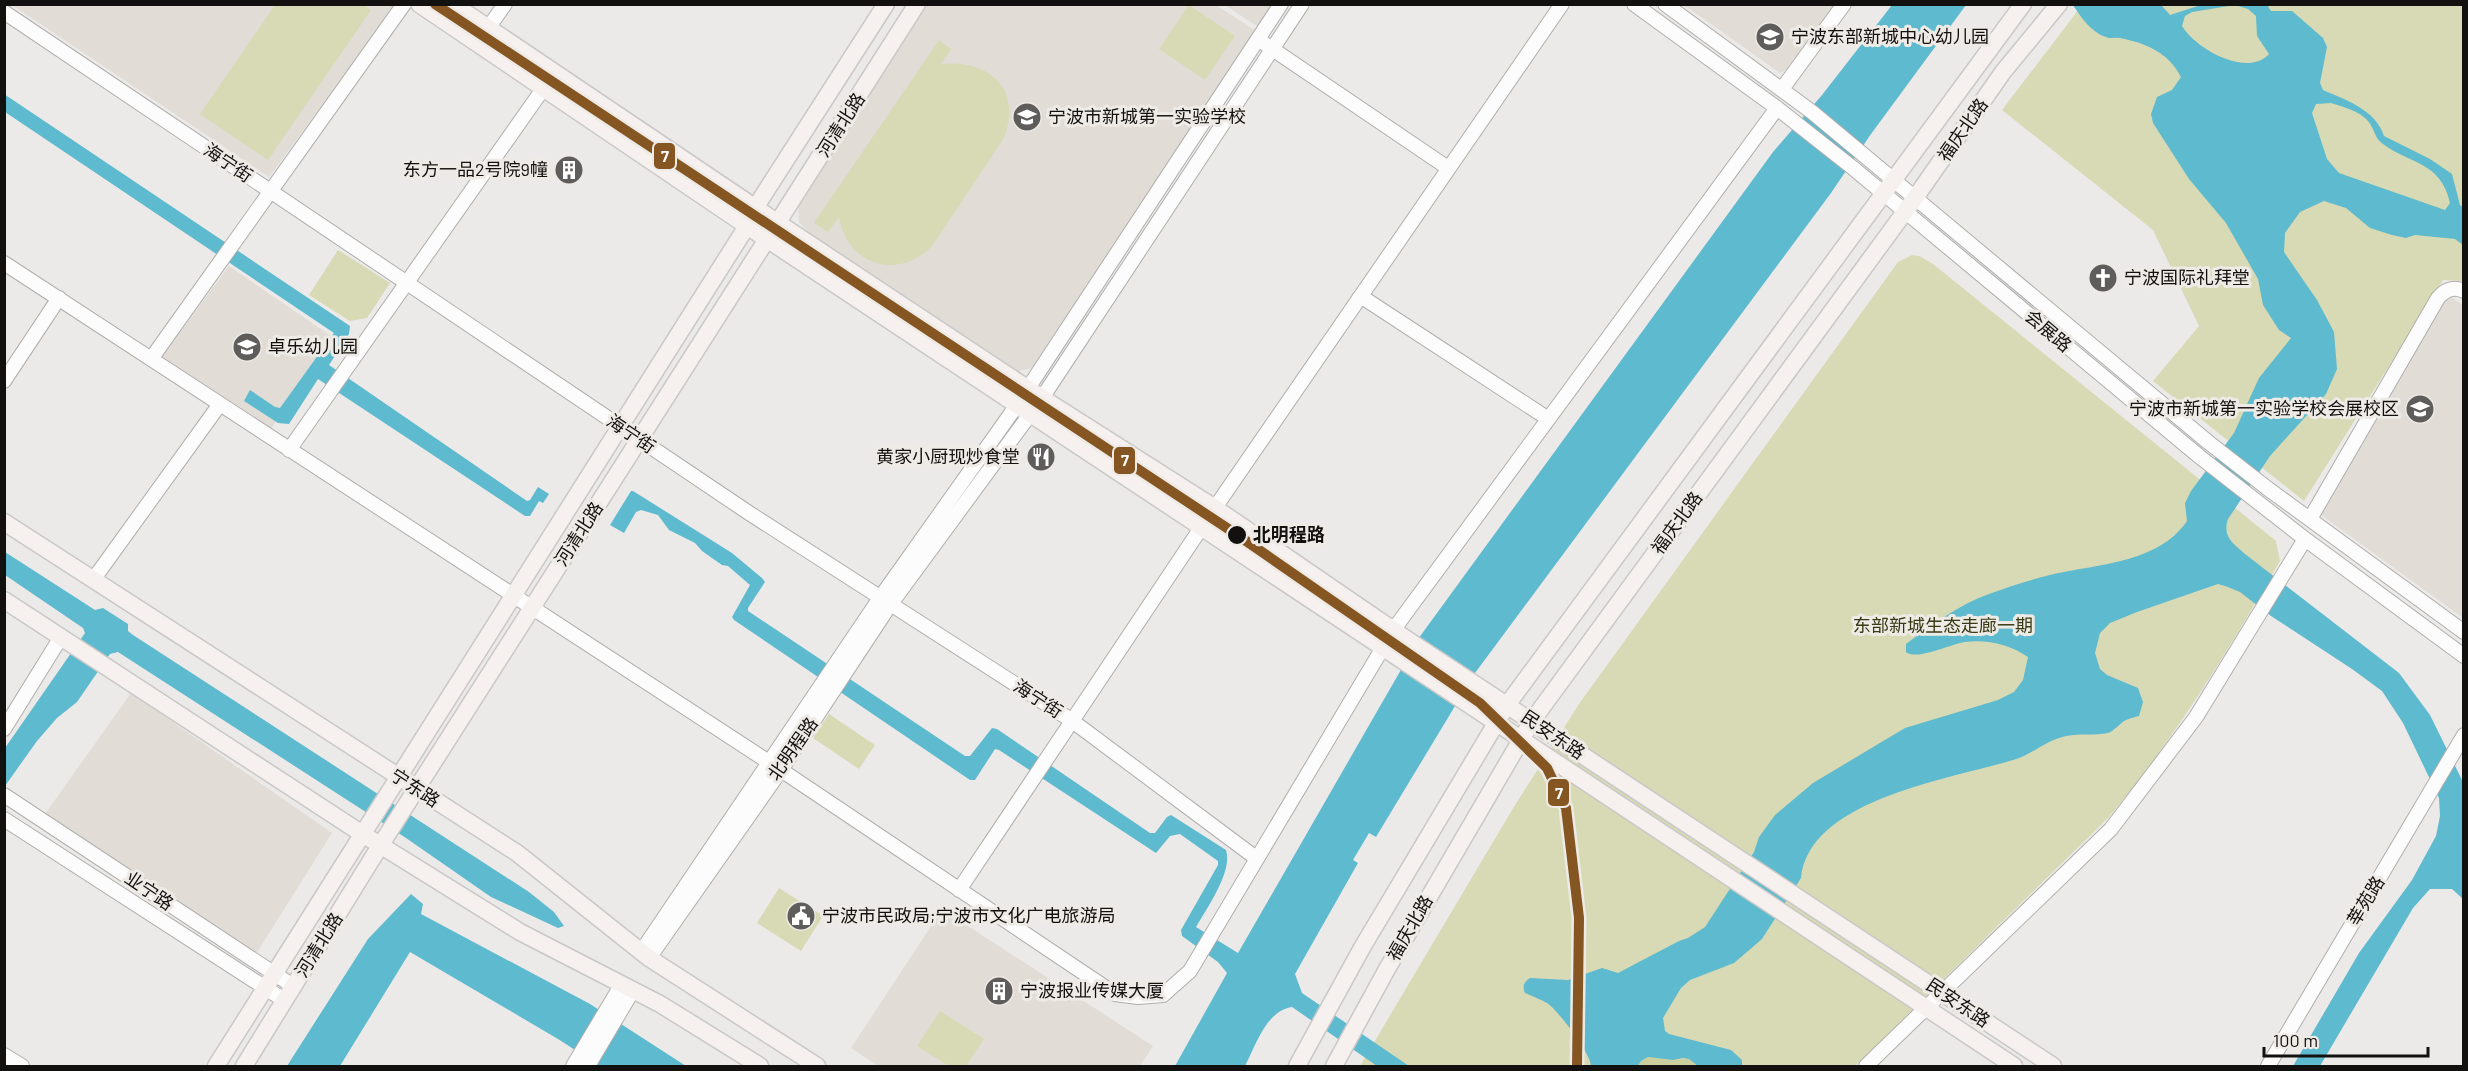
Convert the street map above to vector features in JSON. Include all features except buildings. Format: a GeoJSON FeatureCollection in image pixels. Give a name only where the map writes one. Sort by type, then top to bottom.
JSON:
{"type":"FeatureCollection","features":[{"type":"Feature","properties":{"kind":"main road","name":"民安东路"},"geometry":{"type":"LineString","coordinates":[[419,4],[767,240],[2014,1066]]}},
{"type":"Feature","properties":{"kind":"main road","name":"民安东路"},"geometry":{"type":"LineString","coordinates":[[453,4],[755,208],[1042,398],[1215,508],[1412,643],[2053,1066]]}},
{"type":"Feature","properties":{"kind":"main road","name":"河清北路"},"geometry":{"type":"LineString","coordinates":[[216,1066],[400,778],[747,226],[755,208],[886,4]]}},
{"type":"Feature","properties":{"kind":"main road","name":"河清北路"},"geometry":{"type":"LineString","coordinates":[[244,1066],[380,846],[917,4]]}},
{"type":"Feature","properties":{"kind":"main road","name":"福庆北路"},"geometry":{"type":"LineString","coordinates":[[1297,1066],[1363,946],[1508,705],[2023,4]]}},
{"type":"Feature","properties":{"kind":"main road","name":"福庆北路"},"geometry":{"type":"LineString","coordinates":[[1334,1066],[1361,1014],[1520,738],[1915,198],[2003,72],[2059,4]]}},
{"type":"Feature","properties":{"kind":"main road","name":"宁东路"},"geometry":{"type":"LineString","coordinates":[[4,522],[517,853],[645,955],[817,1066]]}},
{"type":"Feature","properties":{"kind":"main road"},"geometry":{"type":"LineString","coordinates":[[4,600],[380,846],[520,932],[660,1004],[759,1066]]}},
{"type":"Feature","properties":{"kind":"street"},"geometry":{"type":"LineString","coordinates":[[150,359],[404,4]]}},
{"type":"Feature","properties":{"kind":"street"},"geometry":{"type":"LineString","coordinates":[[477,44],[505,4]]}},
{"type":"Feature","properties":{"kind":"street","name":"北明程路"},"geometry":{"type":"LineString","coordinates":[[645,955],[775,767],[885,601],[1023,409],[1028,388],[1281,4]]}},
{"type":"Feature","properties":{"kind":"street","name":"北明程路"},"geometry":{"type":"LineString","coordinates":[[1023,409],[1042,398],[1302,4]]}},
{"type":"Feature","properties":{"kind":"street"},"geometry":{"type":"LineString","coordinates":[[959,890],[1201,528],[1562,4]]}},
{"type":"Feature","properties":{"kind":"street","name":"会展路"},"geometry":{"type":"LineString","coordinates":[[1634,4],[1777,108],[1853,168],[2200,457],[2305,539],[2463,656]]}},
{"type":"Feature","properties":{"kind":"street","name":"会展路"},"geometry":{"type":"LineString","coordinates":[[1665,4],[1812,112],[2208,442],[2463,632]]}},
{"type":"Feature","properties":{"kind":"street"},"geometry":{"type":"LineString","coordinates":[[1782,89],[1844,4]]}},
{"type":"Feature","properties":{"kind":"street","name":"海宁街"},"geometry":{"type":"LineString","coordinates":[[4,12],[639,440],[1071,720],[1256,858]]}},
{"type":"Feature","properties":{"kind":"street"},"geometry":{"type":"LineString","coordinates":[[1258,40],[1448,168]]}},
{"type":"Feature","properties":{"kind":"street"},"geometry":{"type":"LineString","coordinates":[[289,450],[543,88]]}},
{"type":"Feature","properties":{"kind":"street"},"geometry":{"type":"LineString","coordinates":[[4,263],[775,767],[1115,994],[1138,997],[1163,995],[1190,971],[1382,647],[1547,418],[1777,108]]}},
{"type":"Feature","properties":{"kind":"street"},"geometry":{"type":"LineString","coordinates":[[2310,519],[2438,298],[2445,291],[2453,289],[2463,291]]}},
{"type":"Feature","properties":{"kind":"street"},"geometry":{"type":"LineString","coordinates":[[4,381],[59,298]]}},
{"type":"Feature","properties":{"kind":"street"},"geometry":{"type":"LineString","coordinates":[[1359,298],[1365,299],[1547,418]]}},
{"type":"Feature","properties":{"kind":"street"},"geometry":{"type":"LineString","coordinates":[[93,580],[220,404]]}},
{"type":"Feature","properties":{"kind":"street"},"geometry":{"type":"LineString","coordinates":[[1866,1066],[2111,829],[2196,717],[2305,539]]}},
{"type":"Feature","properties":{"kind":"street"},"geometry":{"type":"LineString","coordinates":[[4,729],[61,637]]}},
{"type":"Feature","properties":{"kind":"street","name":"莘苑路"},"geometry":{"type":"LineString","coordinates":[[2268,1066],[2461,739]]}},
{"type":"Feature","properties":{"kind":"street","name":"业宁路"},"geometry":{"type":"LineString","coordinates":[[4,795],[270,981]]}},
{"type":"Feature","properties":{"kind":"street","name":"业宁路"},"geometry":{"type":"LineString","coordinates":[[4,819],[289,993]]}},
{"type":"Feature","properties":{"kind":"street"},"geometry":{"type":"LineString","coordinates":[[573,1066],[627,987]]}},
{"type":"Feature","properties":{"kind":"street"},"geometry":{"type":"LineString","coordinates":[[588,1066],[627,987]]}},
{"type":"Feature","properties":{"kind":"street"},"geometry":{"type":"LineString","coordinates":[[4,1055],[22,1066]]}},
{"type":"Feature","properties":{"kind":"shaded area"},"geometry":{"type":"Polygon","coordinates":[[[12,5],[396,5],[269,177],[12,5]]]}},
{"type":"Feature","properties":{"kind":"shaded area","name":"宁波市新城第一实验学校"},"geometry":{"type":"Polygon","coordinates":[[[927,5],[1216,5],[1256,31],[1042,358],[1032,368],[1018,371],[809,233],[799,222],[798,203],[927,5]]]}},
{"type":"Feature","properties":{"kind":"shaded area"},"geometry":{"type":"Polygon","coordinates":[[[1225,5],[1274,5],[1258,27],[1225,5]]]}},
{"type":"Feature","properties":{"kind":"shaded area","name":"宁波东部新城中心幼儿园"},"geometry":{"type":"Polygon","coordinates":[[[1684,5],[1835,5],[1788,69],[1780,73],[1684,5]]]}},
{"type":"Feature","properties":{"kind":"shaded area","name":"卓乐幼儿园"},"geometry":{"type":"Polygon","coordinates":[[[229,266],[331,336],[269,432],[161,358],[229,266]]]}},
{"type":"Feature","properties":{"kind":"shaded area","name":"宁波市新城第一实验学校会展校区"},"geometry":{"type":"Polygon","coordinates":[[[2445,293],[2463,305],[2463,618],[2317,512],[2445,293]]]}},
{"type":"Feature","properties":{"kind":"shaded area"},"geometry":{"type":"Polygon","coordinates":[[[131,693],[332,833],[256,954],[45,814],[131,693]]]}},
{"type":"Feature","properties":{"kind":"shaded area","name":"宁波报业传媒大厦"},"geometry":{"type":"Polygon","coordinates":[[[948,913],[1153,1046],[1140,1066],[878,1066],[851,1048],[937,917],[948,913]]]}},
{"type":"Feature","properties":{"kind":"green space"},"geometry":{"type":"Polygon","coordinates":[[[275,5],[363,5],[371,10],[268,160],[200,114],[275,5]]]}},
{"type":"Feature","properties":{"kind":"green space"},"geometry":{"type":"Polygon","coordinates":[[[1189,5],[1235,36],[1205,80],[1159,49],[1189,5]]]}},
{"type":"Feature","properties":{"kind":"green space"},"geometry":{"type":"Polygon","coordinates":[[[2082,5],[2463,5],[2463,281],[2443,280],[2304,501],[2153,381],[2199,326],[2153,230],[2002,110],[2082,5]]]}},
{"type":"Feature","properties":{"kind":"green space"},"geometry":{"type":"Polygon","coordinates":[[[939,40],[951,49],[941,64],[974,67],[987,72],[998,81],[1009,105],[1009,121],[1004,138],[933,245],[920,256],[905,263],[890,265],[876,263],[863,257],[852,247],[844,234],[839,217],[828,232],[814,223],[939,40]]]}},
{"type":"Feature","properties":{"kind":"green space"},"geometry":{"type":"Polygon","coordinates":[[[338,250],[390,283],[367,318],[350,321],[309,295],[338,250]]]}},
{"type":"Feature","properties":{"kind":"green space","name":"东部新城生态走廊一期"},"geometry":{"type":"Polygon","coordinates":[[[1912,255],[1919,256],[1933,264],[2276,541],[2280,561],[2220,661],[2178,725],[2108,818],[1855,1066],[1360,1066],[1512,810],[1579,704],[1898,262],[1912,255]]]}},
{"type":"Feature","properties":{"kind":"green space"},"geometry":{"type":"Polygon","coordinates":[[[829,714],[875,745],[859,769],[813,738],[829,714]]]}},
{"type":"Feature","properties":{"kind":"green space"},"geometry":{"type":"Polygon","coordinates":[[[779,888],[823,916],[801,951],[757,923],[779,888]]]}},
{"type":"Feature","properties":{"kind":"green space"},"geometry":{"type":"Polygon","coordinates":[[[940,1011],[984,1039],[966,1066],[949,1066],[917,1046],[940,1011]]]}},
{"type":"Feature","properties":{"kind":"green space"},"geometry":{"type":"Polygon","coordinates":[[[1648,1057],[1672,1060],[1689,1059],[1698,1066],[1638,1066],[1648,1057]]]}},
{"type":"Feature","properties":{"kind":"water"},"geometry":{"type":"Polygon","coordinates":[[[2204,4],[2267,5],[2271,11],[2292,11],[2323,38],[2327,47],[2320,83],[2323,90],[2359,107],[2374,119],[2384,136],[2430,159],[2452,174],[2460,205],[2463,207],[2463,245],[2455,239],[2415,235],[2406,238],[2392,235],[2370,228],[2346,208],[2324,201],[2300,212],[2285,233],[2284,252],[2317,300],[2334,332],[2337,369],[2326,394],[2270,456],[2228,519],[2226,531],[2230,539],[2245,554],[2399,673],[2430,715],[2463,782],[2463,899],[2452,889],[2430,889],[2413,908],[2320,1066],[2293,1066],[2359,953],[2412,880],[2436,836],[2440,816],[2439,798],[2403,723],[2382,691],[2271,616],[2240,592],[2218,584],[2110,623],[2100,633],[2095,653],[2100,669],[2107,675],[2138,688],[2143,702],[2139,716],[2126,720],[2108,733],[2059,738],[2020,758],[1887,796],[1855,811],[1829,829],[1810,851],[1801,878],[1762,939],[1734,963],[1690,980],[1681,988],[1663,1018],[1665,1031],[1669,1034],[1731,1050],[1742,1060],[1742,1066],[1698,1066],[1689,1059],[1648,1057],[1638,1066],[1591,1066],[1586,1052],[1559,1014],[1547,1003],[1525,993],[1526,981],[1530,978],[1568,980],[1602,968],[1618,973],[1688,938],[1705,927],[1754,852],[1759,837],[1775,815],[1813,783],[1905,728],[1998,700],[2014,692],[2023,680],[2028,657],[2014,649],[1989,642],[1973,641],[1918,655],[1906,652],[1906,644],[1946,616],[1978,599],[2042,577],[2143,554],[2160,546],[2175,535],[2187,521],[2185,503],[2191,491],[2234,433],[2259,378],[2291,338],[2279,330],[2263,305],[2258,279],[2226,223],[2189,179],[2153,123],[2151,114],[2157,97],[2172,90],[2181,77],[2176,69],[2163,55],[2148,46],[2130,40],[2108,38],[2096,32],[2073,5],[2161,5],[2170,15],[2204,4]],[[2235,5],[2192,12],[2185,16],[2182,26],[2198,43],[2222,58],[2235,62],[2260,61],[2269,54],[2257,36],[2256,16],[2248,9],[2235,5]],[[2331,103],[2316,104],[2312,113],[2327,159],[2339,173],[2445,210],[2450,203],[2440,179],[2424,166],[2383,144],[2368,121],[2361,115],[2331,103]]]}},
{"type":"Feature","properties":{"kind":"water"},"geometry":{"type":"Polygon","coordinates":[[[1892,5],[1966,5],[1871,134],[1831,193],[1475,673],[1376,837],[1369,833],[1353,860],[1358,863],[1295,974],[1302,993],[1409,1066],[1377,1066],[1292,1007],[1275,1015],[1269,1022],[1245,1066],[1175,1066],[1227,973],[1218,962],[1182,936],[1181,930],[1218,865],[1218,861],[1180,834],[1170,836],[1156,853],[999,750],[995,749],[975,780],[970,780],[734,620],[732,617],[750,585],[728,566],[722,565],[702,551],[695,543],[669,530],[658,515],[641,510],[636,512],[624,533],[610,525],[633,491],[732,553],[762,578],[765,582],[748,611],[965,756],[970,756],[992,728],[997,729],[1150,833],[1155,833],[1171,815],[1226,850],[1226,868],[1222,879],[1196,927],[1238,953],[1421,635],[1773,152],[1822,95],[1892,5]]]}},
{"type":"Feature","properties":{"kind":"water"},"geometry":{"type":"Polygon","coordinates":[[[4,94],[350,326],[349,334],[329,365],[527,501],[538,487],[549,494],[543,503],[539,501],[530,516],[525,516],[318,379],[289,424],[278,423],[244,401],[250,390],[280,408],[334,333],[5,112],[4,94]]]}},
{"type":"Feature","properties":{"kind":"water"},"geometry":{"type":"Polygon","coordinates":[[[5,552],[95,610],[103,608],[128,624],[128,631],[133,635],[529,892],[554,912],[564,926],[558,928],[491,897],[406,838],[118,652],[110,654],[77,702],[57,718],[37,741],[5,786],[5,748],[85,633],[83,628],[5,575],[5,552]]]}},
{"type":"Feature","properties":{"kind":"water"},"geometry":{"type":"Polygon","coordinates":[[[411,894],[423,904],[421,914],[590,1004],[686,1066],[600,1066],[410,952],[340,1066],[287,1066],[368,939],[411,894]]]}},
{"type":"Feature","properties":{"kind":"transit line","name":"7"},"geometry":{"type":"LineString","coordinates":[[435,4],[1236,534],[1480,703],[1547,768],[1566,808],[1579,918],[1577,1066]]}},
{"type":"Feature","properties":{"kind":"place","name":"宁波东部新城中心幼儿园"},"geometry":{"type":"Point","coordinates":[1770,37]}},
{"type":"Feature","properties":{"kind":"place","name":"宁波市新城第一实验学校"},"geometry":{"type":"Point","coordinates":[1027,117]}},
{"type":"Feature","properties":{"kind":"place","name":"东方一品2号院9幢"},"geometry":{"type":"Point","coordinates":[569,170]}},
{"type":"Feature","properties":{"kind":"place","name":"宁波国际礼拜堂"},"geometry":{"type":"Point","coordinates":[2103,278]}},
{"type":"Feature","properties":{"kind":"place","name":"卓乐幼儿园"},"geometry":{"type":"Point","coordinates":[247,347]}},
{"type":"Feature","properties":{"kind":"place","name":"宁波市新城第一实验学校会展校区"},"geometry":{"type":"Point","coordinates":[2420,409]}},
{"type":"Feature","properties":{"kind":"place","name":"黄家小厨现炒食堂"},"geometry":{"type":"Point","coordinates":[1041,457]}},
{"type":"Feature","properties":{"kind":"place","name":"北明程路"},"geometry":{"type":"Point","coordinates":[1237,535]}},
{"type":"Feature","properties":{"kind":"place","name":"宁波市民政局;宁波市文化广电旅游局"},"geometry":{"type":"Point","coordinates":[801,916]}},
{"type":"Feature","properties":{"kind":"place","name":"宁波报业传媒大厦"},"geometry":{"type":"Point","coordinates":[999,991]}}]}
